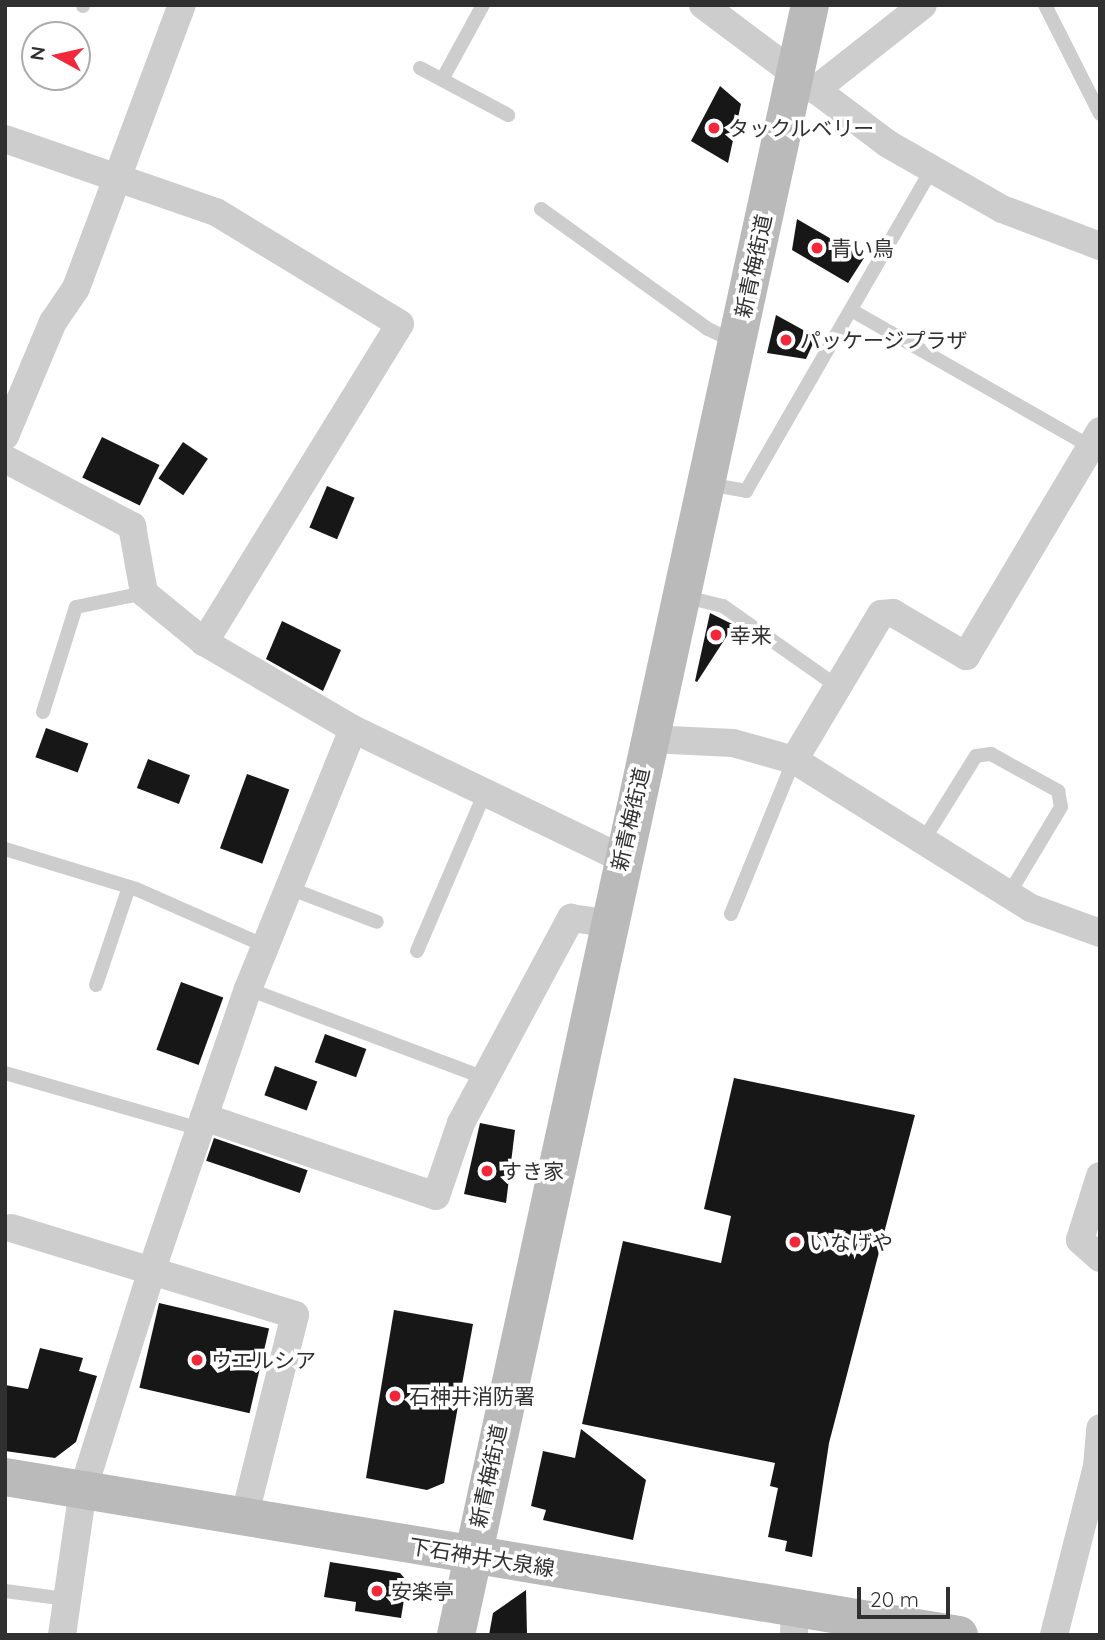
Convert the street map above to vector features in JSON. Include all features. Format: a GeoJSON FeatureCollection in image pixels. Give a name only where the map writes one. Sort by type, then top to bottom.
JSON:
{"type":"FeatureCollection","features":[{"type":"Feature","properties":{"kind":"main road","name":"新青梅街道"},"geometry":{"type":"LineString","coordinates":[[456,1635],[621,858],[705,484],[737,342],[805,83],[810,5]]}},
{"type":"Feature","properties":{"kind":"main road","name":"下石神井大泉線"},"geometry":{"type":"LineString","coordinates":[[5,1477],[472,1556],[794,1621],[959,1635]]}},
{"type":"Feature","properties":{"kind":"street"},"geometry":{"type":"LineString","coordinates":[[5,436],[53,322],[76,288],[116,174],[182,5]]}},
{"type":"Feature","properties":{"kind":"street"},"geometry":{"type":"LineString","coordinates":[[703,5],[805,83],[932,169],[1002,209],[1100,246]]}},
{"type":"Feature","properties":{"kind":"street"},"geometry":{"type":"LineString","coordinates":[[805,83],[923,5]]}},
{"type":"Feature","properties":{"kind":"street"},"geometry":{"type":"LineString","coordinates":[[5,139],[116,174],[216,212],[400,324],[204,642]]}},
{"type":"Feature","properties":{"kind":"street"},"geometry":{"type":"LineString","coordinates":[[793,760],[881,614],[893,613],[966,656],[1095,439]]}},
{"type":"Feature","properties":{"kind":"street"},"geometry":{"type":"LineString","coordinates":[[5,459],[132,526],[144,593],[204,642],[353,729],[621,858]]}},
{"type":"Feature","properties":{"kind":"street"},"geometry":{"type":"LineString","coordinates":[[62,1635],[83,1490],[153,1266],[248,989],[353,729]]}},
{"type":"Feature","properties":{"kind":"street"},"geometry":{"type":"LineString","coordinates":[[648,739],[733,744],[793,760],[1009,894],[1100,933]]}},
{"type":"Feature","properties":{"kind":"street"},"geometry":{"type":"LineString","coordinates":[[202,1123],[436,1196],[485,1078],[571,918],[607,923]]}},
{"type":"Feature","properties":{"kind":"street"},"geometry":{"type":"LineString","coordinates":[[1100,1176],[1080,1240],[1100,1258]]}},
{"type":"Feature","properties":{"kind":"street"},"geometry":{"type":"LineString","coordinates":[[11,1228],[153,1266],[295,1315],[244,1518]]}},
{"type":"Feature","properties":{"kind":"street"},"geometry":{"type":"LineString","coordinates":[[1054,1635],[1097,1466],[1100,1428]]}},
{"type":"Feature","properties":{"kind":"lane"},"geometry":{"type":"LineString","coordinates":[[443,78],[483,5]]}},
{"type":"Feature","properties":{"kind":"lane"},"geometry":{"type":"LineString","coordinates":[[1045,5],[1100,114]]}},
{"type":"Feature","properties":{"kind":"lane"},"geometry":{"type":"LineString","coordinates":[[420,68],[443,78],[508,116]]}},
{"type":"Feature","properties":{"kind":"lane"},"geometry":{"type":"LineString","coordinates":[[705,484],[746,491],[932,169]]}},
{"type":"Feature","properties":{"kind":"lane"},"geometry":{"type":"LineString","coordinates":[[541,209],[708,329],[737,342]]}},
{"type":"Feature","properties":{"kind":"lane"},"geometry":{"type":"LineString","coordinates":[[850,310],[1095,439]]}},
{"type":"Feature","properties":{"kind":"lane"},"geometry":{"type":"LineString","coordinates":[[43,712],[76,607],[144,593]]}},
{"type":"Feature","properties":{"kind":"lane"},"geometry":{"type":"LineString","coordinates":[[680,596],[723,606],[837,686]]}},
{"type":"Feature","properties":{"kind":"lane"},"geometry":{"type":"LineString","coordinates":[[923,841],[976,756],[991,754],[1058,791],[1060,807],[1009,894]]}},
{"type":"Feature","properties":{"kind":"lane"},"geometry":{"type":"LineString","coordinates":[[731,914],[793,760]]}},
{"type":"Feature","properties":{"kind":"lane"},"geometry":{"type":"LineString","coordinates":[[417,951],[485,792]]}},
{"type":"Feature","properties":{"kind":"lane"},"geometry":{"type":"LineString","coordinates":[[5,849],[129,887],[265,946]]}},
{"type":"Feature","properties":{"kind":"lane"},"geometry":{"type":"LineString","coordinates":[[96,985],[129,887]]}},
{"type":"Feature","properties":{"kind":"lane"},"geometry":{"type":"LineString","coordinates":[[289,888],[377,922]]}},
{"type":"Feature","properties":{"kind":"lane"},"geometry":{"type":"LineString","coordinates":[[248,989],[485,1078]]}},
{"type":"Feature","properties":{"kind":"lane"},"geometry":{"type":"LineString","coordinates":[[5,1073],[202,1123]]}},
{"type":"Feature","properties":{"kind":"lane"},"geometry":{"type":"LineString","coordinates":[[5,1591],[67,1599]]}},
{"type":"Feature","properties":{"kind":"building"},"geometry":{"type":"Polygon","coordinates":[[[720,86],[741,104],[728,163],[691,141],[720,86]]]}},
{"type":"Feature","properties":{"kind":"building"},"geometry":{"type":"Polygon","coordinates":[[[797,219],[864,258],[848,283],[792,250],[797,219]]]}},
{"type":"Feature","properties":{"kind":"building"},"geometry":{"type":"Polygon","coordinates":[[[776,315],[816,337],[806,359],[767,353],[776,315]]]}},
{"type":"Feature","properties":{"kind":"building"},"geometry":{"type":"Polygon","coordinates":[[[102,437],[160,465],[140,506],[82,477],[102,437]]]}},
{"type":"Feature","properties":{"kind":"building"},"geometry":{"type":"Polygon","coordinates":[[[183,442],[208,459],[183,495],[158,478],[183,442]]]}},
{"type":"Feature","properties":{"kind":"building"},"geometry":{"type":"Polygon","coordinates":[[[327,486],[355,498],[337,539],[309,527],[327,486]]]}},
{"type":"Feature","properties":{"kind":"building"},"geometry":{"type":"Polygon","coordinates":[[[710,613],[734,625],[697,682],[695,681],[710,613]]]}},
{"type":"Feature","properties":{"kind":"building"},"geometry":{"type":"Polygon","coordinates":[[[282,621],[341,650],[323,691],[266,659],[282,621]]]}},
{"type":"Feature","properties":{"kind":"building"},"geometry":{"type":"Polygon","coordinates":[[[46,728],[88,743],[78,773],[35,757],[46,728]]]}},
{"type":"Feature","properties":{"kind":"building"},"geometry":{"type":"Polygon","coordinates":[[[148,759],[190,775],[179,804],[137,788],[148,759]]]}},
{"type":"Feature","properties":{"kind":"building"},"geometry":{"type":"Polygon","coordinates":[[[247,774],[289,789],[262,864],[220,848],[247,774]]]}},
{"type":"Feature","properties":{"kind":"building"},"geometry":{"type":"Polygon","coordinates":[[[181,982],[223,997],[199,1065],[156,1050],[181,982]]]}},
{"type":"Feature","properties":{"kind":"building"},"geometry":{"type":"Polygon","coordinates":[[[325,1034],[366,1049],[356,1077],[315,1062],[325,1034]]]}},
{"type":"Feature","properties":{"kind":"building"},"geometry":{"type":"Polygon","coordinates":[[[275,1066],[317,1081],[307,1111],[264,1095],[275,1066]]]}},
{"type":"Feature","properties":{"kind":"building"},"geometry":{"type":"Polygon","coordinates":[[[734,1078],[915,1115],[829,1443],[812,1557],[785,1551],[787,1541],[768,1537],[778,1488],[770,1486],[775,1463],[582,1424],[623,1241],[721,1263],[731,1216],[704,1209],[734,1078]]]}},
{"type":"Feature","properties":{"kind":"building"},"geometry":{"type":"Polygon","coordinates":[[[480,1123],[515,1130],[506,1203],[464,1194],[480,1123]]]}},
{"type":"Feature","properties":{"kind":"building"},"geometry":{"type":"Polygon","coordinates":[[[214,1138],[308,1170],[300,1193],[206,1161],[214,1138]]]}},
{"type":"Feature","properties":{"kind":"building"},"geometry":{"type":"Polygon","coordinates":[[[159,1303],[269,1328],[250,1413],[139,1388],[159,1303]]]}},
{"type":"Feature","properties":{"kind":"building"},"geometry":{"type":"Polygon","coordinates":[[[394,1310],[473,1324],[444,1483],[427,1490],[366,1478],[394,1310]]]}},
{"type":"Feature","properties":{"kind":"building"},"geometry":{"type":"Polygon","coordinates":[[[40,1348],[83,1358],[79,1371],[97,1376],[76,1442],[55,1458],[5,1451],[5,1385],[28,1389],[40,1348]]]}},
{"type":"Feature","properties":{"kind":"building"},"geometry":{"type":"Polygon","coordinates":[[[581,1429],[646,1480],[633,1540],[543,1520],[546,1510],[531,1506],[543,1451],[575,1458],[581,1429]]]}},
{"type":"Feature","properties":{"kind":"building"},"geometry":{"type":"Polygon","coordinates":[[[330,1562],[400,1573],[407,1581],[401,1618],[355,1611],[356,1602],[324,1597],[330,1562]]]}},
{"type":"Feature","properties":{"kind":"building"},"geometry":{"type":"Polygon","coordinates":[[[526,1590],[527,1635],[489,1635],[493,1613],[526,1590]]]}},
{"type":"Feature","properties":{"kind":"place","name":"タックルベリー"},"geometry":{"type":"Point","coordinates":[714,128]}},
{"type":"Feature","properties":{"kind":"place","name":"青い鳥"},"geometry":{"type":"Point","coordinates":[817,248]}},
{"type":"Feature","properties":{"kind":"place","name":"パッケージプラザ"},"geometry":{"type":"Point","coordinates":[786,340]}},
{"type":"Feature","properties":{"kind":"place","name":"幸来"},"geometry":{"type":"Point","coordinates":[716,635]}},
{"type":"Feature","properties":{"kind":"place","name":"すき家"},"geometry":{"type":"Point","coordinates":[487,1171]}},
{"type":"Feature","properties":{"kind":"place","name":"いなげや"},"geometry":{"type":"Point","coordinates":[795,1242]}},
{"type":"Feature","properties":{"kind":"place","name":"ウエルシア"},"geometry":{"type":"Point","coordinates":[197,1360]}},
{"type":"Feature","properties":{"kind":"place","name":"石神井消防署"},"geometry":{"type":"Point","coordinates":[395,1396]}},
{"type":"Feature","properties":{"kind":"place","name":"安楽亭"},"geometry":{"type":"Point","coordinates":[377,1591]}}]}
